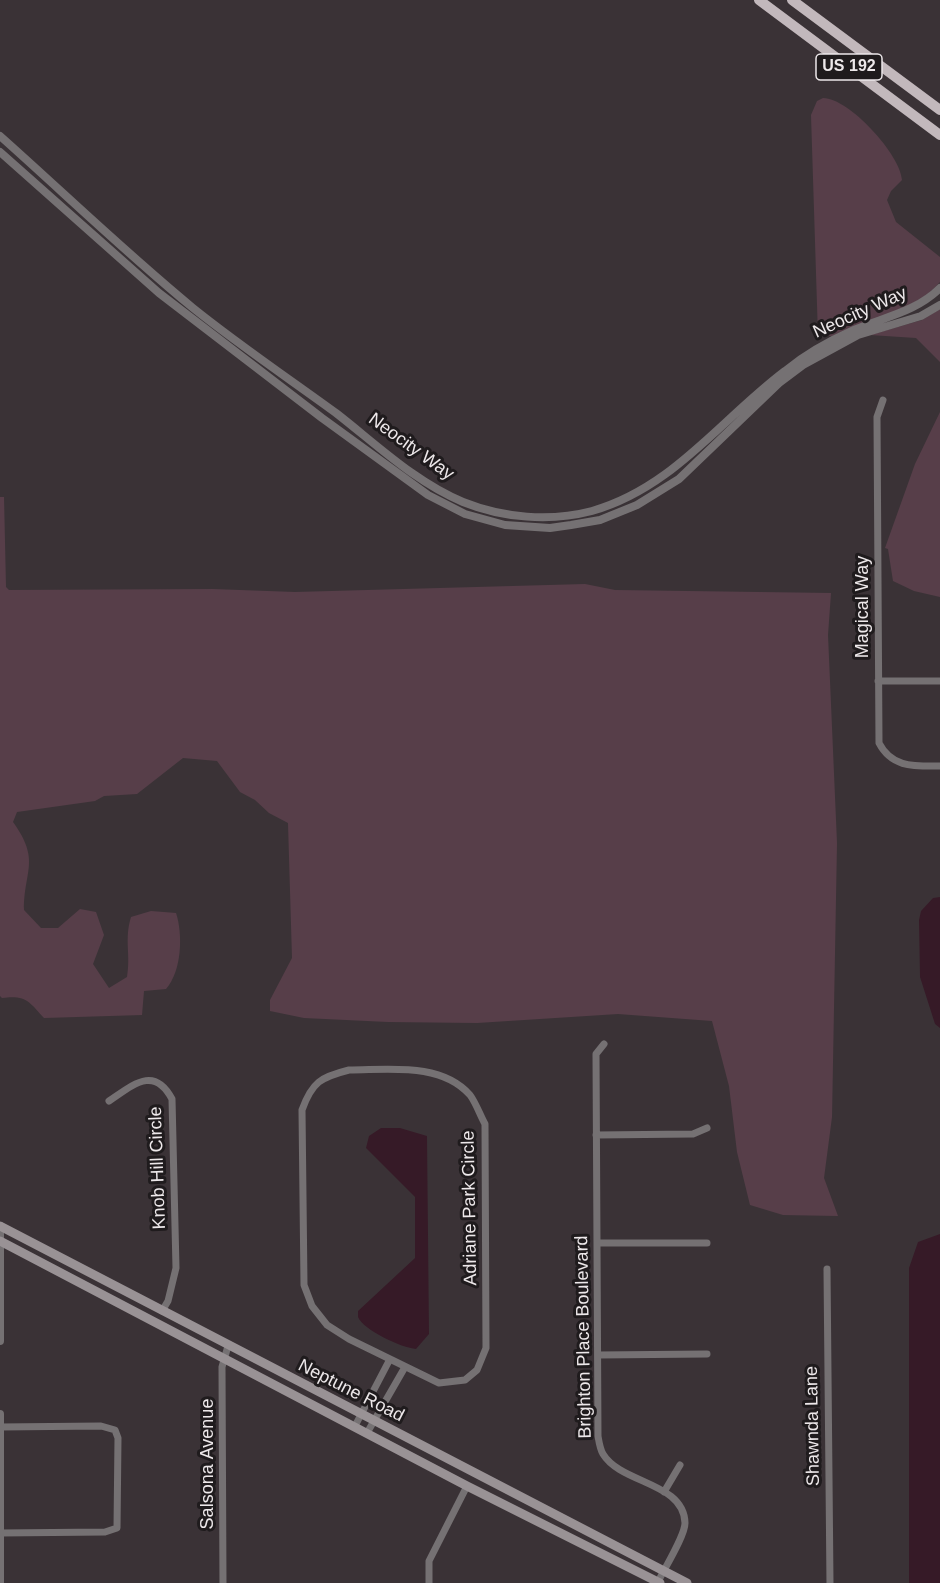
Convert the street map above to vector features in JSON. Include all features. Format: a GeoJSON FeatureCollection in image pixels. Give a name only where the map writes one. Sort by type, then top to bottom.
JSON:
{"type":"FeatureCollection","features":[{"type":"Feature","properties":{"kind":"highway","name":"US 192"},"geometry":{"type":"LineString","coordinates":[[759,0],[940,135]]}},
{"type":"Feature","properties":{"kind":"highway","name":"US 192"},"geometry":{"type":"LineString","coordinates":[[792,0],[940,110]]}},
{"type":"Feature","properties":{"kind":"main road","name":"Neptune Road"},"geometry":{"type":"LineString","coordinates":[[0,1224],[228,1346],[687,1583]]}},
{"type":"Feature","properties":{"kind":"main road","name":"Neptune Road"},"geometry":{"type":"LineString","coordinates":[[0,1241],[467,1486],[659,1583]]}},
{"type":"Feature","properties":{"kind":"street","name":"Neocity Way"},"geometry":{"type":"LineString","coordinates":[[0,136],[194,309],[420,478],[442,492],[471,505],[505,514],[549,518],[590,511],[622,501],[669,473],[771,381],[803,358],[854,329],[923,303],[940,288]]}},
{"type":"Feature","properties":{"kind":"street","name":"Neocity Way"},"geometry":{"type":"LineString","coordinates":[[0,152],[159,293],[336,428],[428,495],[465,514],[505,525],[550,528],[600,520],[627,509],[678,478],[779,383],[818,356],[858,335],[913,318],[940,305]]}},
{"type":"Feature","properties":{"kind":"street","name":"Magical Way"},"geometry":{"type":"LineString","coordinates":[[883,400],[877,417],[879,743],[885,755],[896,763],[940,766]]}},
{"type":"Feature","properties":{"kind":"street"},"geometry":{"type":"LineString","coordinates":[[336,428],[342,418]]}},
{"type":"Feature","properties":{"kind":"street"},"geometry":{"type":"LineString","coordinates":[[465,514],[471,505]]}},
{"type":"Feature","properties":{"kind":"street"},"geometry":{"type":"LineString","coordinates":[[878,681],[940,681]]}},
{"type":"Feature","properties":{"kind":"street","name":"Brighton Place Boulevard"},"geometry":{"type":"LineString","coordinates":[[604,1044],[596,1054],[598,1437],[603,1454],[615,1467],[664,1492],[681,1507],[685,1525],[659,1583]]}},
{"type":"Feature","properties":{"kind":"street","name":"Adriane Park Circle"},"geometry":{"type":"LineString","coordinates":[[349,1070],[411,1070],[448,1078],[472,1097],[485,1124],[486,1348],[477,1370],[465,1380],[439,1383],[405,1367],[327,1325],[312,1306],[303,1285],[302,1110],[309,1090],[326,1076],[349,1070]]}},
{"type":"Feature","properties":{"kind":"street","name":"Knob Hill Circle"},"geometry":{"type":"LineString","coordinates":[[109,1101],[138,1082],[150,1079],[165,1086],[172,1099],[176,1268],[168,1301],[162,1311]]}},
{"type":"Feature","properties":{"kind":"street"},"geometry":{"type":"LineString","coordinates":[[596,1135],[693,1134],[707,1128]]}},
{"type":"Feature","properties":{"kind":"street"},"geometry":{"type":"LineString","coordinates":[[0,1224],[0,1341]]}},
{"type":"Feature","properties":{"kind":"street"},"geometry":{"type":"LineString","coordinates":[[597,1243],[707,1243]]}},
{"type":"Feature","properties":{"kind":"street","name":"Shawnda Lane"},"geometry":{"type":"LineString","coordinates":[[827,1269],[830,1583]]}},
{"type":"Feature","properties":{"kind":"street","name":"Salsona Avenue"},"geometry":{"type":"LineString","coordinates":[[223,1583],[222,1367],[228,1346]]}},
{"type":"Feature","properties":{"kind":"street"},"geometry":{"type":"LineString","coordinates":[[598,1355],[707,1354]]}},
{"type":"Feature","properties":{"kind":"street"},"geometry":{"type":"LineString","coordinates":[[355,1426],[390,1359]]}},
{"type":"Feature","properties":{"kind":"street"},"geometry":{"type":"LineString","coordinates":[[367,1433],[405,1367]]}},
{"type":"Feature","properties":{"kind":"street"},"geometry":{"type":"LineString","coordinates":[[0,1414],[0,1583]]}},
{"type":"Feature","properties":{"kind":"street"},"geometry":{"type":"LineString","coordinates":[[0,1427],[101,1426],[115,1430],[118,1438],[117,1528],[105,1532],[0,1533]]}},
{"type":"Feature","properties":{"kind":"street"},"geometry":{"type":"LineString","coordinates":[[664,1492],[680,1466]]}},
{"type":"Feature","properties":{"kind":"street"},"geometry":{"type":"LineString","coordinates":[[429,1583],[429,1561],[467,1486]]}},
{"type":"Feature","properties":{"kind":"shaded area"},"geometry":{"type":"Polygon","coordinates":[[[823,98],[834,100],[846,107],[859,117],[883,143],[893,157],[902,180],[891,191],[887,200],[896,222],[940,257],[940,282],[918,301],[832,336],[818,336],[811,115],[817,101],[823,98]]]}},
{"type":"Feature","properties":{"kind":"shaded area"},"geometry":{"type":"Polygon","coordinates":[[[940,309],[940,362],[916,338],[870,335],[922,320],[940,309]]]}},
{"type":"Feature","properties":{"kind":"shaded area"},"geometry":{"type":"Polygon","coordinates":[[[940,412],[940,597],[914,591],[893,581],[888,549],[885,548],[915,464],[940,412]]]}},
{"type":"Feature","properties":{"kind":"shaded area"},"geometry":{"type":"Polygon","coordinates":[[[0,497],[4,497],[6,587],[9,590],[212,589],[295,592],[585,584],[615,590],[831,593],[828,635],[837,843],[832,1117],[824,1178],[838,1216],[783,1215],[750,1205],[737,1152],[729,1086],[712,1021],[618,1014],[477,1023],[388,1022],[304,1018],[270,1011],[270,1000],[292,958],[288,823],[269,813],[255,800],[240,792],[217,761],[183,758],[137,794],[104,796],[95,801],[17,812],[13,822],[22,835],[29,856],[24,910],[41,928],[58,928],[80,909],[96,912],[104,935],[93,964],[109,988],[127,977],[128,933],[131,917],[151,911],[176,913],[180,931],[180,952],[175,972],[166,989],[144,991],[142,1015],[44,1018],[27,1001],[2,998],[0,996],[0,497]]]}},
{"type":"Feature","properties":{"kind":"shaded area"},"geometry":{"type":"Polygon","coordinates":[[[940,897],[940,1028],[935,1024],[920,977],[919,920],[921,911],[933,898],[940,897]]]}},
{"type":"Feature","properties":{"kind":"shaded area"},"geometry":{"type":"Polygon","coordinates":[[[381,1128],[400,1128],[427,1136],[429,1334],[416,1349],[384,1338],[367,1327],[358,1317],[358,1311],[415,1258],[415,1197],[366,1148],[369,1136],[381,1128]]]}},
{"type":"Feature","properties":{"kind":"shaded area"},"geometry":{"type":"Polygon","coordinates":[[[940,1234],[940,1583],[909,1583],[909,1268],[918,1242],[940,1234]]]}}]}
